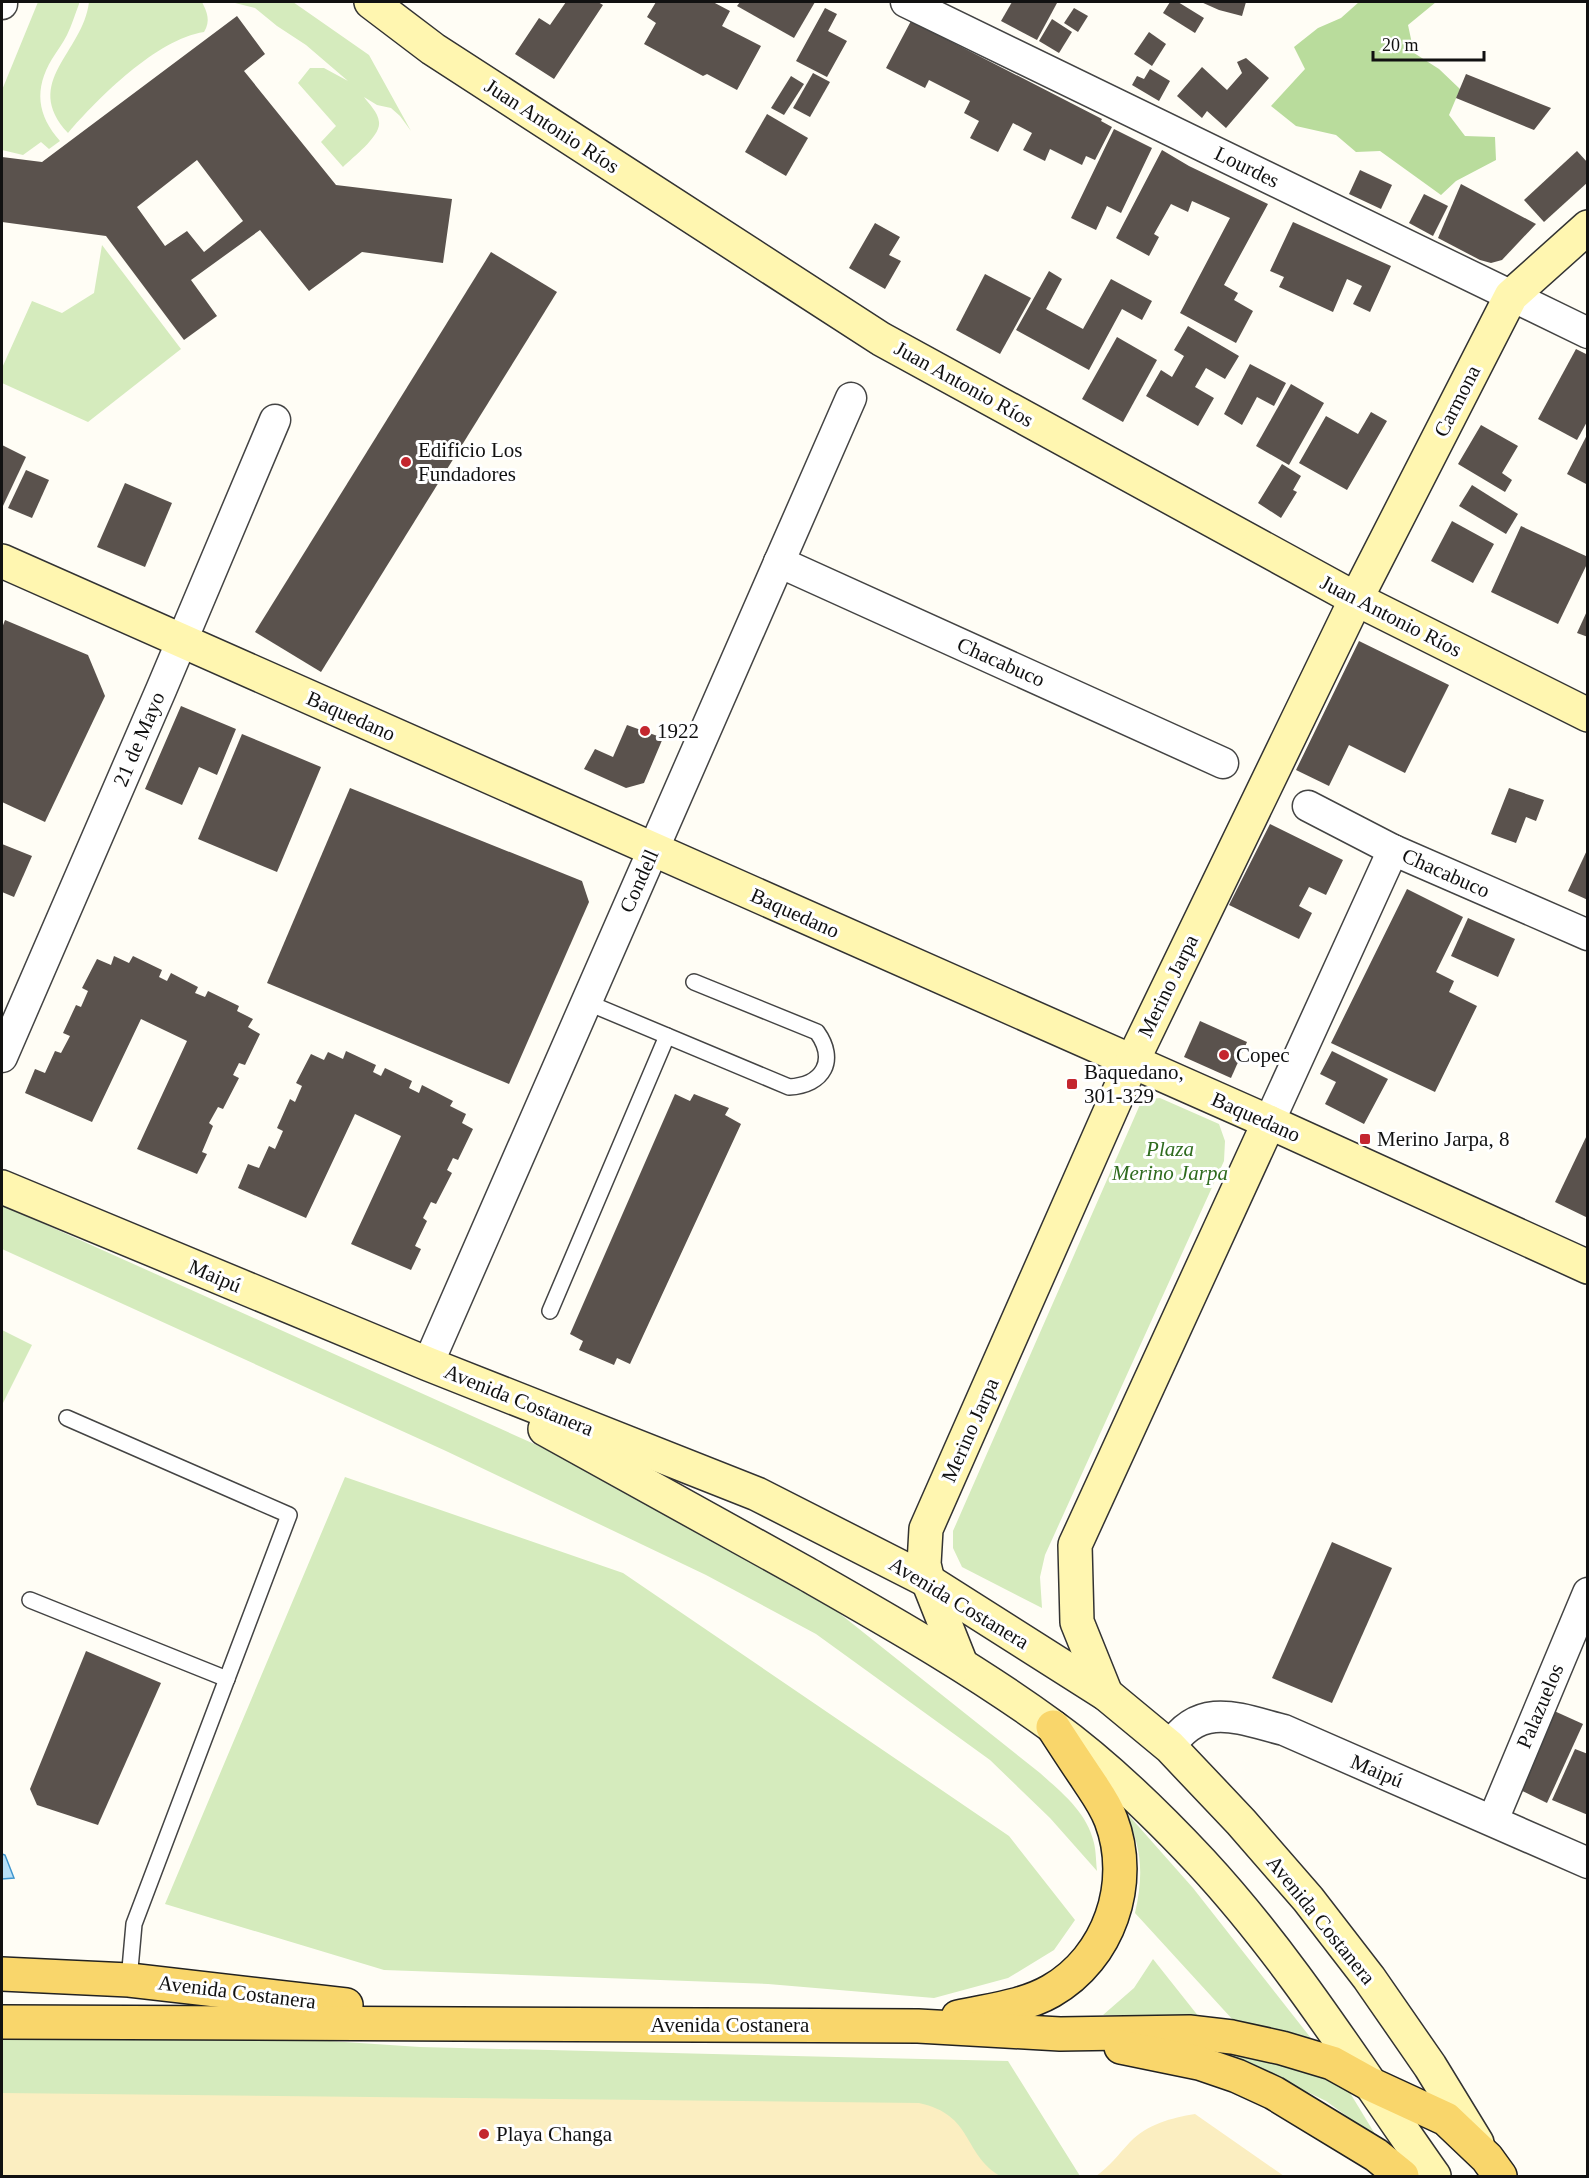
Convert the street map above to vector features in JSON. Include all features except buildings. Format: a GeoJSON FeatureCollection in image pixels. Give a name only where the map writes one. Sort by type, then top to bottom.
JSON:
{"type":"FeatureCollection","features":[{"type":"Feature","properties":{"kind":"main road","name":"Juan Antonio Ríos"},"geometry":{"type":"LineString","coordinates":[[371,2],[433,48],[881,339],[1356,599],[1587,715]]}},
{"type":"Feature","properties":{"kind":"main road","name":"Carmona"},"geometry":{"type":"LineString","coordinates":[[1356,599],[1511,296],[1587,226]]}},
{"type":"Feature","properties":{"kind":"main road","name":"Baquedano"},"geometry":{"type":"LineString","coordinates":[[2,561],[1269,1122],[1587,1267]]}},
{"type":"Feature","properties":{"kind":"main road","name":"Merino Jarpa"},"geometry":{"type":"LineString","coordinates":[[961,1664],[928,1581],[924,1564],[926,1529],[1132,1062],[1356,599]]}},
{"type":"Feature","properties":{"kind":"main road"},"geometry":{"type":"LineString","coordinates":[[1106,1694],[1077,1622],[1075,1545],[1269,1122]]}},
{"type":"Feature","properties":{"kind":"main road","name":"Maipú"},"geometry":{"type":"LineString","coordinates":[[2,1187],[428,1364]]}},
{"type":"Feature","properties":{"kind":"main road","name":"Avenida Costanera"},"geometry":{"type":"LineString","coordinates":[[428,1364],[757,1494],[928,1581],[1106,1694],[1170,1747],[1301,1890],[1369,1978],[1430,2067],[1493,2167]]}},
{"type":"Feature","properties":{"kind":"main road","name":"Avenida Costanera"},"geometry":{"type":"LineString","coordinates":[[428,1364],[778,1558],[961,1664],[1053,1727],[1153,1814],[1244,1910],[1315,2002],[1368,2083],[1434,2176]]}},
{"type":"Feature","properties":{"kind":"main road"},"geometry":{"type":"LineString","coordinates":[[918,2026],[1028,2001],[1051,1991],[1071,1977],[1088,1959],[1102,1939],[1112,1917],[1118,1893],[1120,1868],[1118,1844],[1111,1820],[1101,1798],[1053,1727]]}},
{"type":"Feature","properties":{"kind":"main road","name":"Avenida Costanera"},"geometry":{"type":"LineString","coordinates":[[2,1974],[129,1980],[507,2024]]}},
{"type":"Feature","properties":{"kind":"main road","name":"Avenida Costanera"},"geometry":{"type":"LineString","coordinates":[[2,2022],[918,2026],[1060,2034],[1189,2032],[1232,2037],[1282,2048],[1332,2063],[1368,2083],[1446,2119],[1493,2167]]}},
{"type":"Feature","properties":{"kind":"main road","name":"Avenida Costanera"},"geometry":{"type":"LineString","coordinates":[[1060,2034],[1199,2063],[1237,2076],[1274,2093],[1376,2155],[1402,2176]]}},
{"type":"Feature","properties":{"kind":"street","name":"Lourdes"},"geometry":{"type":"LineString","coordinates":[[906,2],[1587,333]]}},
{"type":"Feature","properties":{"kind":"street","name":"Condell"},"geometry":{"type":"LineString","coordinates":[[428,1364],[850,398]]}},
{"type":"Feature","properties":{"kind":"street","name":"21 de Mayo"},"geometry":{"type":"LineString","coordinates":[[2,1058],[275,420]]}},
{"type":"Feature","properties":{"kind":"street","name":"Chacabuco"},"geometry":{"type":"LineString","coordinates":[[778,562],[1223,763]]}},
{"type":"Feature","properties":{"kind":"street","name":"Chacabuco"},"geometry":{"type":"LineString","coordinates":[[1308,806],[1393,850],[1587,935]]}},
{"type":"Feature","properties":{"kind":"street"},"geometry":{"type":"LineString","coordinates":[[1269,1122],[1393,850]]}},
{"type":"Feature","properties":{"kind":"street","name":"Palazuelos"},"geometry":{"type":"LineString","coordinates":[[1492,1821],[1587,1593]]}},
{"type":"Feature","properties":{"kind":"street","name":"Maipú"},"geometry":{"type":"LineString","coordinates":[[1170,1747],[1181,1732],[1195,1721],[1208,1717],[1235,1718],[1284,1730],[1587,1863]]}},
{"type":"Feature","properties":{"kind":"lane"},"geometry":{"type":"LineString","coordinates":[[586,1002],[789,1087],[801,1087],[821,1075],[826,1064],[827,1053],[824,1041],[817,1032],[694,982]]}},
{"type":"Feature","properties":{"kind":"lane"},"geometry":{"type":"LineString","coordinates":[[550,1311],[667,1036]]}},
{"type":"Feature","properties":{"kind":"lane"},"geometry":{"type":"LineString","coordinates":[[67,1418],[289,1515],[134,1924],[129,1980]]}},
{"type":"Feature","properties":{"kind":"lane"},"geometry":{"type":"LineString","coordinates":[[30,1600],[227,1679]]}},
{"type":"Feature","properties":{"kind":"green space"},"geometry":{"type":"Polygon","coordinates":[[[38,2],[79,2],[79,4],[67,35],[42,81],[43,112],[52,131],[60,141],[49,149],[41,142],[23,155],[2,150],[2,90],[38,2]]]}},
{"type":"Feature","properties":{"kind":"green space"},"geometry":{"type":"Polygon","coordinates":[[[89,2],[202,2],[208,20],[204,32],[167,46],[130,72],[95,103],[68,133],[55,115],[51,98],[52,83],[77,37],[89,2]]]}},
{"type":"Feature","properties":{"kind":"green space"},"geometry":{"type":"Polygon","coordinates":[[[231,2],[293,2],[369,55],[411,131],[391,108],[377,105],[364,97],[377,115],[378,128],[371,140],[343,167],[321,142],[336,126],[298,83],[310,68],[324,68],[348,81],[306,45],[255,8],[231,2]]]}},
{"type":"Feature","properties":{"kind":"green space"},"geometry":{"type":"Polygon","coordinates":[[[1359,2],[1436,2],[1408,25],[1414,53],[1439,69],[1460,89],[1449,115],[1465,136],[1495,137],[1496,160],[1456,181],[1441,195],[1380,151],[1356,152],[1336,135],[1296,126],[1271,106],[1305,69],[1294,47],[1318,28],[1341,18],[1359,2]]]}},
{"type":"Feature","properties":{"kind":"green space"},"geometry":{"type":"Polygon","coordinates":[[[102,245],[181,349],[88,422],[2,383],[2,368],[32,301],[62,313],[94,293],[102,245]]]}},
{"type":"Feature","properties":{"kind":"green space","name":"Plaza Merino Jarpa"},"geometry":{"type":"Polygon","coordinates":[[[1160,1098],[1219,1124],[1225,1141],[1224,1161],[1045,1555],[1040,1577],[1042,1608],[962,1567],[953,1548],[953,1531],[1142,1100],[1160,1098]]]}},
{"type":"Feature","properties":{"kind":"green space"},"geometry":{"type":"Polygon","coordinates":[[[2,1205],[579,1464],[720,1540],[834,1609],[1040,1773],[1065,1796],[1080,1813],[1091,1832],[1095,1846],[1097,1871],[1050,1818],[990,1760],[816,1634],[706,1575],[446,1451],[2,1249],[2,1205]]]}},
{"type":"Feature","properties":{"kind":"green space"},"geometry":{"type":"Polygon","coordinates":[[[2,1330],[32,1345],[2,1405],[2,1330]]]}},
{"type":"Feature","properties":{"kind":"green space"},"geometry":{"type":"Polygon","coordinates":[[[345,1477],[623,1573],[1009,1836],[1075,1920],[1054,1950],[1008,1978],[934,1998],[768,1984],[384,1970],[165,1904],[345,1477]]]}},
{"type":"Feature","properties":{"kind":"green space"},"geometry":{"type":"Polygon","coordinates":[[[1124,1810],[1193,1888],[1314,2042],[1233,2020],[1135,1913],[1140,1885],[1140,1860],[1135,1836],[1124,1810]]]}},
{"type":"Feature","properties":{"kind":"green space"},"geometry":{"type":"Polygon","coordinates":[[[1153,1959],[1199,2017],[1103,2015],[1134,1988],[1153,1959]]]}},
{"type":"Feature","properties":{"kind":"green space"},"geometry":{"type":"Polygon","coordinates":[[[2,2019],[420,2047],[1008,2061],[1080,2176],[2,2176],[2,2019]]]}},
{"type":"Feature","properties":{"kind":"green space"},"geometry":{"type":"Polygon","coordinates":[[[1217,2048],[1344,2083],[1378,2139],[1326,2101],[1274,2076],[1214,2055],[1217,2048]]]}},
{"type":"Feature","properties":{"kind":"sand","name":"Playa Changa"},"geometry":{"type":"Polygon","coordinates":[[[2,2093],[919,2103],[950,2116],[959,2125],[979,2157],[1000,2176],[2,2176],[2,2093]]]}},
{"type":"Feature","properties":{"kind":"sand"},"geometry":{"type":"Polygon","coordinates":[[[1195,2114],[1284,2176],[1096,2176],[1144,2131],[1169,2120],[1195,2114]]]}},
{"type":"Feature","properties":{"kind":"water"},"geometry":{"type":"Polygon","coordinates":[[[2,1854],[5,1855],[14,1878],[2,1879],[2,1854]]]}},
{"type":"Feature","properties":{"kind":"place","name":"Edificio Los Fundadores"},"geometry":{"type":"Point","coordinates":[406,462]}},
{"type":"Feature","properties":{"kind":"place","name":"1922"},"geometry":{"type":"Point","coordinates":[645,731]}},
{"type":"Feature","properties":{"kind":"place","name":"Copec"},"geometry":{"type":"Point","coordinates":[1224,1055]}},
{"type":"Feature","properties":{"kind":"place","name":"Baquedano, 301-329"},"geometry":{"type":"Point","coordinates":[1072,1084]}},
{"type":"Feature","properties":{"kind":"place","name":"Merino Jarpa, 8"},"geometry":{"type":"Point","coordinates":[1365,1139]}},
{"type":"Feature","properties":{"kind":"place","name":"Playa Changa"},"geometry":{"type":"Point","coordinates":[484,2134]}}]}
